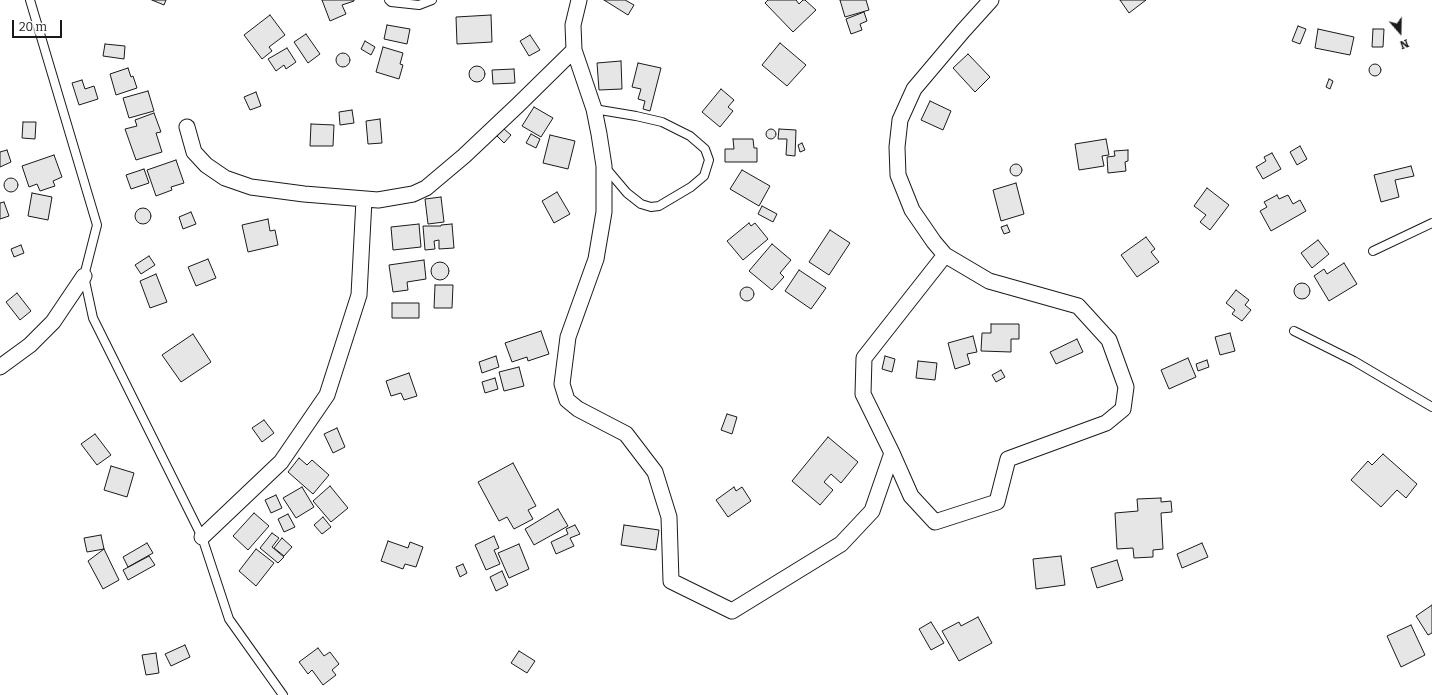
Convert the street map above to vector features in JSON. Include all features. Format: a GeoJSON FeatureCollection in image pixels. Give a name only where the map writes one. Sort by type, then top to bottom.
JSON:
{"type":"FeatureCollection","features":[{"type":"Feature","properties":{"kind":"street"},"geometry":{"type":"LineString","coordinates":[[579,0],[573,25],[574,50],[594,109],[604,166],[604,212],[596,259],[568,337],[562,384],[567,400],[578,409],[626,434],[655,472],[669,517],[671,581],[732,611],[841,544],[872,511],[892,453]]}},
{"type":"Feature","properties":{"kind":"street"},"geometry":{"type":"LineString","coordinates":[[945,254],[864,358],[863,394],[911,496],[935,522],[997,502],[1008,459],[1106,423],[1123,409],[1126,387],[1109,340],[1078,306],[989,281],[945,254],[934,242],[912,210],[898,175],[897,147],[900,120],[914,89],[991,0]]}},
{"type":"Feature","properties":{"kind":"street"},"geometry":{"type":"LineString","coordinates":[[187,127],[194,152],[206,166],[225,178],[251,187],[364,200],[378,200],[413,194],[426,188],[464,156],[574,50]]}},
{"type":"Feature","properties":{"kind":"street"},"geometry":{"type":"LineString","coordinates":[[202,537],[281,462],[327,396],[359,295],[364,200]]}},
{"type":"Feature","properties":{"kind":"street"},"geometry":{"type":"LineString","coordinates":[[0,367],[30,345],[53,322],[84,276]]}},
{"type":"Feature","properties":{"kind":"lane"},"geometry":{"type":"LineString","coordinates":[[30,0],[97,225],[84,276],[94,318],[202,537],[229,619],[283,695]]}},
{"type":"Feature","properties":{"kind":"lane"},"geometry":{"type":"LineString","coordinates":[[388,0],[391,2],[419,5],[432,0]]}},
{"type":"Feature","properties":{"kind":"lane"},"geometry":{"type":"LineString","coordinates":[[594,109],[662,122],[690,136],[705,149],[709,160],[704,176],[691,187],[659,206],[641,204],[630,195],[604,166]]}},
{"type":"Feature","properties":{"kind":"lane"},"geometry":{"type":"LineString","coordinates":[[1373,251],[1432,223]]}},
{"type":"Feature","properties":{"kind":"lane"},"geometry":{"type":"LineString","coordinates":[[1294,331],[1354,361],[1432,408]]}},
{"type":"Feature","properties":{"kind":"building"},"geometry":{"type":"Polygon","coordinates":[[[152,0],[166,0],[164,5],[152,0]]]}},
{"type":"Feature","properties":{"kind":"building"},"geometry":{"type":"Polygon","coordinates":[[[322,0],[354,1],[342,5],[346,14],[330,21],[322,0]]]}},
{"type":"Feature","properties":{"kind":"building"},"geometry":{"type":"Polygon","coordinates":[[[604,0],[625,0],[634,5],[628,15],[604,0]]]}},
{"type":"Feature","properties":{"kind":"building"},"geometry":{"type":"Polygon","coordinates":[[[768,0],[796,0],[799,4],[805,0],[816,10],[793,32],[765,3],[768,0]]]}},
{"type":"Feature","properties":{"kind":"building"},"geometry":{"type":"Polygon","coordinates":[[[840,0],[866,0],[869,10],[845,17],[840,0]]]}},
{"type":"Feature","properties":{"kind":"building"},"geometry":{"type":"Polygon","coordinates":[[[1120,0],[1146,0],[1129,13],[1120,0]]]}},
{"type":"Feature","properties":{"kind":"building"},"geometry":{"type":"Polygon","coordinates":[[[864,12],[867,21],[860,24],[862,30],[851,34],[846,19],[864,12]]]}},
{"type":"Feature","properties":{"kind":"building"},"geometry":{"type":"Polygon","coordinates":[[[270,15],[285,35],[269,47],[272,51],[262,59],[244,35],[270,15]]]}},
{"type":"Feature","properties":{"kind":"building"},"geometry":{"type":"Polygon","coordinates":[[[491,15],[492,42],[457,44],[456,17],[491,15]]]}},
{"type":"Feature","properties":{"kind":"building"},"geometry":{"type":"Polygon","coordinates":[[[387,25],[410,29],[407,44],[384,39],[387,25]]]}},
{"type":"Feature","properties":{"kind":"building"},"geometry":{"type":"Polygon","coordinates":[[[1298,26],[1306,29],[1300,44],[1292,41],[1298,26]]]}},
{"type":"Feature","properties":{"kind":"building"},"geometry":{"type":"Polygon","coordinates":[[[1318,29],[1354,37],[1350,55],[1315,48],[1318,29]]]}},
{"type":"Feature","properties":{"kind":"building"},"geometry":{"type":"Polygon","coordinates":[[[1373,29],[1384,29],[1383,47],[1372,47],[1373,29]]]}},
{"type":"Feature","properties":{"kind":"building"},"geometry":{"type":"Polygon","coordinates":[[[306,34],[320,54],[308,63],[294,42],[306,34]]]}},
{"type":"Feature","properties":{"kind":"building"},"geometry":{"type":"Polygon","coordinates":[[[530,35],[540,50],[529,56],[520,41],[530,35]]]}},
{"type":"Feature","properties":{"kind":"building"},"geometry":{"type":"Polygon","coordinates":[[[365,41],[375,47],[371,55],[361,49],[365,41]]]}},
{"type":"Feature","properties":{"kind":"building"},"geometry":{"type":"Polygon","coordinates":[[[780,43],[806,65],[787,86],[762,65],[780,43]]]}},
{"type":"Feature","properties":{"kind":"building"},"geometry":{"type":"Polygon","coordinates":[[[105,44],[125,46],[124,59],[103,56],[105,44]]]}},
{"type":"Feature","properties":{"kind":"building"},"geometry":{"type":"Polygon","coordinates":[[[383,47],[403,53],[400,64],[403,65],[399,79],[376,72],[383,47]]]}},
{"type":"Feature","properties":{"kind":"building"},"geometry":{"type":"Polygon","coordinates":[[[287,48],[296,62],[286,69],[284,65],[276,71],[268,59],[287,48]]]}},
{"type":"Feature","properties":{"kind":"building"},"geometry":{"type":"Polygon","coordinates":[[[340,53],[346,53],[350,57],[350,63],[346,67],[340,67],[336,63],[336,57],[340,53]]]}},
{"type":"Feature","properties":{"kind":"building"},"geometry":{"type":"Polygon","coordinates":[[[968,54],[990,77],[975,92],[953,68],[968,54]]]}},
{"type":"Feature","properties":{"kind":"building"},"geometry":{"type":"Polygon","coordinates":[[[621,61],[622,89],[599,90],[597,63],[621,61]]]}},
{"type":"Feature","properties":{"kind":"building"},"geometry":{"type":"Polygon","coordinates":[[[638,63],[661,68],[650,111],[643,109],[645,101],[638,99],[641,89],[632,87],[638,63]]]}},
{"type":"Feature","properties":{"kind":"building"},"geometry":{"type":"Polygon","coordinates":[[[1373,64],[1377,64],[1381,70],[1377,76],[1373,76],[1369,72],[1369,68],[1373,64]]]}},
{"type":"Feature","properties":{"kind":"building"},"geometry":{"type":"Polygon","coordinates":[[[477,66],[483,68],[485,74],[483,80],[477,82],[471,80],[469,74],[471,68],[477,66]]]}},
{"type":"Feature","properties":{"kind":"building"},"geometry":{"type":"Polygon","coordinates":[[[128,68],[131,77],[133,76],[137,88],[116,95],[110,74],[128,68]]]}},
{"type":"Feature","properties":{"kind":"building"},"geometry":{"type":"Polygon","coordinates":[[[514,69],[515,83],[493,84],[492,70],[514,69]]]}},
{"type":"Feature","properties":{"kind":"building"},"geometry":{"type":"Polygon","coordinates":[[[1329,79],[1333,81],[1330,89],[1326,87],[1329,79]]]}},
{"type":"Feature","properties":{"kind":"building"},"geometry":{"type":"Polygon","coordinates":[[[82,80],[85,89],[94,86],[98,99],[79,105],[72,83],[82,80]]]}},
{"type":"Feature","properties":{"kind":"building"},"geometry":{"type":"Polygon","coordinates":[[[721,89],[734,100],[728,107],[733,111],[720,127],[702,112],[721,89]]]}},
{"type":"Feature","properties":{"kind":"building"},"geometry":{"type":"Polygon","coordinates":[[[148,91],[154,111],[129,118],[123,98],[148,91]]]}},
{"type":"Feature","properties":{"kind":"building"},"geometry":{"type":"Polygon","coordinates":[[[256,92],[261,106],[250,110],[244,97],[256,92]]]}},
{"type":"Feature","properties":{"kind":"building"},"geometry":{"type":"Polygon","coordinates":[[[930,101],[951,111],[943,130],[921,120],[930,101]]]}},
{"type":"Feature","properties":{"kind":"building"},"geometry":{"type":"Polygon","coordinates":[[[534,107],[553,118],[541,137],[522,126],[534,107]]]}},
{"type":"Feature","properties":{"kind":"building"},"geometry":{"type":"Polygon","coordinates":[[[352,110],[354,123],[340,125],[339,112],[352,110]]]}},
{"type":"Feature","properties":{"kind":"building"},"geometry":{"type":"Polygon","coordinates":[[[154,113],[161,132],[156,133],[162,152],[136,160],[125,129],[137,126],[135,120],[154,113]]]}},
{"type":"Feature","properties":{"kind":"building"},"geometry":{"type":"Polygon","coordinates":[[[380,119],[382,143],[368,144],[366,121],[380,119]]]}},
{"type":"Feature","properties":{"kind":"building"},"geometry":{"type":"Polygon","coordinates":[[[23,122],[36,122],[35,139],[22,138],[23,122]]]}},
{"type":"Feature","properties":{"kind":"building"},"geometry":{"type":"Polygon","coordinates":[[[311,124],[334,125],[333,146],[310,146],[311,124]]]}},
{"type":"Feature","properties":{"kind":"building"},"geometry":{"type":"Polygon","coordinates":[[[504,129],[511,135],[504,143],[497,136],[504,129]]]}},
{"type":"Feature","properties":{"kind":"building"},"geometry":{"type":"Polygon","coordinates":[[[769,129],[773,129],[775,130],[775,138],[769,139],[766,136],[766,132],[769,129]]]}},
{"type":"Feature","properties":{"kind":"building"},"geometry":{"type":"Polygon","coordinates":[[[779,129],[796,130],[795,156],[786,155],[787,139],[778,139],[779,129]]]}},
{"type":"Feature","properties":{"kind":"building"},"geometry":{"type":"Polygon","coordinates":[[[531,134],[540,139],[536,148],[526,143],[531,134]]]}},
{"type":"Feature","properties":{"kind":"building"},"geometry":{"type":"Polygon","coordinates":[[[550,135],[575,141],[568,169],[543,163],[550,135]]]}},
{"type":"Feature","properties":{"kind":"building"},"geometry":{"type":"Polygon","coordinates":[[[733,139],[753,139],[754,148],[757,148],[757,162],[725,162],[725,149],[734,149],[733,139]]]}},
{"type":"Feature","properties":{"kind":"building"},"geometry":{"type":"Polygon","coordinates":[[[1106,139],[1109,155],[1102,156],[1104,166],[1079,170],[1075,144],[1106,139]]]}},
{"type":"Feature","properties":{"kind":"building"},"geometry":{"type":"Polygon","coordinates":[[[802,143],[805,150],[800,152],[798,145],[802,143]]]}},
{"type":"Feature","properties":{"kind":"building"},"geometry":{"type":"Polygon","coordinates":[[[1300,146],[1307,159],[1297,165],[1290,152],[1300,146]]]}},
{"type":"Feature","properties":{"kind":"building"},"geometry":{"type":"Polygon","coordinates":[[[7,150],[11,162],[0,167],[0,152],[7,150]]]}},
{"type":"Feature","properties":{"kind":"building"},"geometry":{"type":"Polygon","coordinates":[[[1128,150],[1128,161],[1125,162],[1126,171],[1108,173],[1107,157],[1115,156],[1114,151],[1128,150]]]}},
{"type":"Feature","properties":{"kind":"building"},"geometry":{"type":"Polygon","coordinates":[[[1272,153],[1281,169],[1263,179],[1256,167],[1266,161],[1264,157],[1272,153]]]}},
{"type":"Feature","properties":{"kind":"building"},"geometry":{"type":"Polygon","coordinates":[[[54,155],[62,177],[53,181],[55,186],[40,191],[37,184],[29,187],[22,166],[54,155]]]}},
{"type":"Feature","properties":{"kind":"building"},"geometry":{"type":"Polygon","coordinates":[[[176,160],[184,183],[171,187],[172,190],[156,196],[147,170],[176,160]]]}},
{"type":"Feature","properties":{"kind":"building"},"geometry":{"type":"Polygon","coordinates":[[[1014,164],[1018,164],[1022,170],[1018,176],[1014,176],[1010,172],[1010,168],[1014,164]]]}},
{"type":"Feature","properties":{"kind":"building"},"geometry":{"type":"Polygon","coordinates":[[[1411,166],[1414,176],[1395,180],[1399,197],[1381,202],[1374,175],[1411,166]]]}},
{"type":"Feature","properties":{"kind":"building"},"geometry":{"type":"Polygon","coordinates":[[[144,169],[149,183],[131,189],[126,175],[144,169]]]}},
{"type":"Feature","properties":{"kind":"building"},"geometry":{"type":"Polygon","coordinates":[[[742,170],[770,186],[759,206],[730,189],[742,170]]]}},
{"type":"Feature","properties":{"kind":"building"},"geometry":{"type":"Polygon","coordinates":[[[8,178],[14,178],[18,182],[18,188],[14,192],[8,192],[4,188],[4,182],[8,178]]]}},
{"type":"Feature","properties":{"kind":"building"},"geometry":{"type":"Polygon","coordinates":[[[1016,183],[1024,214],[1001,221],[993,190],[1016,183]]]}},
{"type":"Feature","properties":{"kind":"building"},"geometry":{"type":"Polygon","coordinates":[[[1207,188],[1229,205],[1210,230],[1200,222],[1206,215],[1194,206],[1207,188]]]}},
{"type":"Feature","properties":{"kind":"building"},"geometry":{"type":"Polygon","coordinates":[[[557,192],[570,214],[554,223],[542,201],[557,192]]]}},
{"type":"Feature","properties":{"kind":"building"},"geometry":{"type":"Polygon","coordinates":[[[32,193],[52,197],[48,220],[28,216],[32,193]]]}},
{"type":"Feature","properties":{"kind":"building"},"geometry":{"type":"Polygon","coordinates":[[[1277,195],[1279,199],[1288,195],[1293,204],[1300,200],[1306,211],[1271,231],[1260,211],[1267,207],[1264,202],[1277,195]]]}},
{"type":"Feature","properties":{"kind":"building"},"geometry":{"type":"Polygon","coordinates":[[[441,197],[444,222],[428,224],[425,199],[441,197]]]}},
{"type":"Feature","properties":{"kind":"building"},"geometry":{"type":"Polygon","coordinates":[[[4,202],[9,216],[0,219],[0,203],[4,202]]]}},
{"type":"Feature","properties":{"kind":"building"},"geometry":{"type":"Polygon","coordinates":[[[762,206],[777,214],[773,222],[758,214],[762,206]]]}},
{"type":"Feature","properties":{"kind":"building"},"geometry":{"type":"Polygon","coordinates":[[[143,208],[149,210],[151,216],[149,222],[143,224],[137,222],[135,216],[137,210],[143,208]]]}},
{"type":"Feature","properties":{"kind":"building"},"geometry":{"type":"Polygon","coordinates":[[[191,212],[196,224],[183,229],[179,217],[191,212]]]}},
{"type":"Feature","properties":{"kind":"building"},"geometry":{"type":"Polygon","coordinates":[[[268,219],[270,231],[275,230],[278,245],[248,252],[242,225],[268,219]]]}},
{"type":"Feature","properties":{"kind":"building"},"geometry":{"type":"Polygon","coordinates":[[[749,223],[751,226],[755,223],[768,239],[743,260],[727,241],[749,223]]]}},
{"type":"Feature","properties":{"kind":"building"},"geometry":{"type":"Polygon","coordinates":[[[419,224],[421,247],[393,250],[391,227],[419,224]]]}},
{"type":"Feature","properties":{"kind":"building"},"geometry":{"type":"Polygon","coordinates":[[[452,224],[454,248],[439,249],[439,240],[434,241],[435,249],[425,250],[423,226],[441,226],[452,224]]]}},
{"type":"Feature","properties":{"kind":"building"},"geometry":{"type":"Polygon","coordinates":[[[1007,225],[1010,232],[1004,234],[1001,227],[1007,225]]]}},
{"type":"Feature","properties":{"kind":"building"},"geometry":{"type":"Polygon","coordinates":[[[830,230],[850,243],[829,275],[809,262],[830,230]]]}},
{"type":"Feature","properties":{"kind":"building"},"geometry":{"type":"Polygon","coordinates":[[[1146,237],[1155,249],[1151,252],[1159,262],[1137,277],[1121,255],[1146,237]]]}},
{"type":"Feature","properties":{"kind":"building"},"geometry":{"type":"Polygon","coordinates":[[[1318,240],[1329,254],[1312,268],[1301,253],[1318,240]]]}},
{"type":"Feature","properties":{"kind":"building"},"geometry":{"type":"Polygon","coordinates":[[[772,244],[791,260],[780,273],[784,277],[772,290],[749,271],[772,244]]]}},
{"type":"Feature","properties":{"kind":"building"},"geometry":{"type":"Polygon","coordinates":[[[21,245],[24,253],[14,257],[11,249],[21,245]]]}},
{"type":"Feature","properties":{"kind":"building"},"geometry":{"type":"Polygon","coordinates":[[[149,256],[155,265],[141,274],[135,265],[149,256]]]}},
{"type":"Feature","properties":{"kind":"building"},"geometry":{"type":"Polygon","coordinates":[[[208,259],[216,278],[196,286],[188,267],[208,259]]]}},
{"type":"Feature","properties":{"kind":"building"},"geometry":{"type":"Polygon","coordinates":[[[424,260],[426,279],[407,282],[408,290],[393,292],[389,265],[424,260]]]}},
{"type":"Feature","properties":{"kind":"building"},"geometry":{"type":"Polygon","coordinates":[[[440,262],[446,265],[449,271],[446,277],[440,280],[434,277],[431,271],[434,265],[440,262]]]}},
{"type":"Feature","properties":{"kind":"building"},"geometry":{"type":"Polygon","coordinates":[[[1344,263],[1357,284],[1329,301],[1314,276],[1324,269],[1327,274],[1344,263]]]}},
{"type":"Feature","properties":{"kind":"building"},"geometry":{"type":"Polygon","coordinates":[[[799,270],[826,288],[811,309],[785,291],[799,270]]]}},
{"type":"Feature","properties":{"kind":"building"},"geometry":{"type":"Polygon","coordinates":[[[156,274],[167,302],[150,308],[140,281],[156,274]]]}},
{"type":"Feature","properties":{"kind":"building"},"geometry":{"type":"Polygon","coordinates":[[[1299,283],[1305,283],[1310,288],[1308,297],[1305,299],[1299,299],[1294,294],[1294,288],[1299,283]]]}},
{"type":"Feature","properties":{"kind":"building"},"geometry":{"type":"Polygon","coordinates":[[[435,285],[453,285],[452,308],[434,308],[435,285]]]}},
{"type":"Feature","properties":{"kind":"building"},"geometry":{"type":"Polygon","coordinates":[[[744,287],[750,287],[754,291],[754,297],[750,301],[744,301],[740,297],[740,291],[744,287]]]}},
{"type":"Feature","properties":{"kind":"building"},"geometry":{"type":"Polygon","coordinates":[[[1236,290],[1249,300],[1245,305],[1251,310],[1242,321],[1232,314],[1235,310],[1226,303],[1236,290]]]}},
{"type":"Feature","properties":{"kind":"building"},"geometry":{"type":"Polygon","coordinates":[[[17,293],[31,311],[20,320],[6,302],[17,293]]]}},
{"type":"Feature","properties":{"kind":"building"},"geometry":{"type":"Polygon","coordinates":[[[392,303],[419,303],[419,318],[392,318],[392,303]]]}},
{"type":"Feature","properties":{"kind":"building"},"geometry":{"type":"Polygon","coordinates":[[[991,324],[1019,324],[1019,339],[1011,339],[1011,352],[981,351],[982,333],[991,333],[991,324]]]}},
{"type":"Feature","properties":{"kind":"building"},"geometry":{"type":"Polygon","coordinates":[[[541,331],[549,354],[528,361],[527,357],[512,362],[505,343],[541,331]]]}},
{"type":"Feature","properties":{"kind":"building"},"geometry":{"type":"Polygon","coordinates":[[[1230,333],[1235,351],[1220,355],[1215,337],[1230,333]]]}},
{"type":"Feature","properties":{"kind":"building"},"geometry":{"type":"Polygon","coordinates":[[[193,334],[211,362],[181,382],[162,355],[193,334]]]}},
{"type":"Feature","properties":{"kind":"building"},"geometry":{"type":"Polygon","coordinates":[[[973,336],[977,352],[967,354],[970,364],[955,369],[948,343],[973,336]]]}},
{"type":"Feature","properties":{"kind":"building"},"geometry":{"type":"Polygon","coordinates":[[[1077,339],[1083,352],[1056,364],[1050,352],[1077,339]]]}},
{"type":"Feature","properties":{"kind":"building"},"geometry":{"type":"Polygon","coordinates":[[[496,356],[499,367],[482,373],[479,362],[496,356]]]}},
{"type":"Feature","properties":{"kind":"building"},"geometry":{"type":"Polygon","coordinates":[[[885,356],[895,359],[892,372],[882,369],[885,356]]]}},
{"type":"Feature","properties":{"kind":"building"},"geometry":{"type":"Polygon","coordinates":[[[1188,358],[1196,377],[1169,389],[1161,370],[1188,358]]]}},
{"type":"Feature","properties":{"kind":"building"},"geometry":{"type":"Polygon","coordinates":[[[1207,360],[1209,367],[1198,371],[1196,364],[1207,360]]]}},
{"type":"Feature","properties":{"kind":"building"},"geometry":{"type":"Polygon","coordinates":[[[918,361],[937,363],[935,380],[916,378],[918,361]]]}},
{"type":"Feature","properties":{"kind":"building"},"geometry":{"type":"Polygon","coordinates":[[[519,367],[524,386],[504,391],[499,372],[519,367]]]}},
{"type":"Feature","properties":{"kind":"building"},"geometry":{"type":"Polygon","coordinates":[[[1001,370],[1005,377],[996,382],[992,375],[1001,370]]]}},
{"type":"Feature","properties":{"kind":"building"},"geometry":{"type":"Polygon","coordinates":[[[409,373],[417,396],[404,400],[401,393],[391,396],[386,381],[409,373]]]}},
{"type":"Feature","properties":{"kind":"building"},"geometry":{"type":"Polygon","coordinates":[[[495,378],[498,389],[485,393],[482,382],[495,378]]]}},
{"type":"Feature","properties":{"kind":"building"},"geometry":{"type":"Polygon","coordinates":[[[727,414],[737,417],[732,434],[721,430],[727,414]]]}},
{"type":"Feature","properties":{"kind":"building"},"geometry":{"type":"Polygon","coordinates":[[[264,420],[274,433],[262,442],[252,428],[264,420]]]}},
{"type":"Feature","properties":{"kind":"building"},"geometry":{"type":"Polygon","coordinates":[[[337,428],[345,447],[333,453],[324,434],[337,428]]]}},
{"type":"Feature","properties":{"kind":"building"},"geometry":{"type":"Polygon","coordinates":[[[95,434],[111,455],[97,465],[81,444],[95,434]]]}},
{"type":"Feature","properties":{"kind":"building"},"geometry":{"type":"Polygon","coordinates":[[[828,437],[858,462],[841,483],[831,474],[824,482],[833,490],[820,505],[792,481],[828,437]]]}},
{"type":"Feature","properties":{"kind":"building"},"geometry":{"type":"Polygon","coordinates":[[[1383,454],[1417,484],[1406,498],[1397,490],[1381,507],[1351,480],[1368,461],[1372,465],[1383,454]]]}},
{"type":"Feature","properties":{"kind":"building"},"geometry":{"type":"Polygon","coordinates":[[[299,458],[307,465],[312,460],[329,475],[313,494],[288,472],[299,458]]]}},
{"type":"Feature","properties":{"kind":"building"},"geometry":{"type":"Polygon","coordinates":[[[513,463],[536,506],[528,510],[533,519],[514,529],[507,517],[499,521],[478,482],[513,463]]]}},
{"type":"Feature","properties":{"kind":"building"},"geometry":{"type":"Polygon","coordinates":[[[111,466],[134,473],[127,497],[104,490],[111,466]]]}},
{"type":"Feature","properties":{"kind":"building"},"geometry":{"type":"Polygon","coordinates":[[[330,486],[348,508],[331,522],[313,501],[330,486]]]}},
{"type":"Feature","properties":{"kind":"building"},"geometry":{"type":"Polygon","coordinates":[[[302,487],[314,507],[296,518],[283,498],[302,487]]]}},
{"type":"Feature","properties":{"kind":"building"},"geometry":{"type":"Polygon","coordinates":[[[734,487],[736,491],[742,487],[751,501],[728,517],[716,500],[734,487]]]}},
{"type":"Feature","properties":{"kind":"building"},"geometry":{"type":"Polygon","coordinates":[[[276,495],[282,508],[271,513],[265,500],[276,495]]]}},
{"type":"Feature","properties":{"kind":"building"},"geometry":{"type":"Polygon","coordinates":[[[1161,498],[1161,502],[1171,501],[1172,512],[1161,513],[1163,549],[1153,550],[1153,557],[1134,558],[1133,548],[1117,549],[1115,513],[1138,511],[1137,499],[1161,498]]]}},
{"type":"Feature","properties":{"kind":"building"},"geometry":{"type":"Polygon","coordinates":[[[558,509],[568,526],[534,545],[525,529],[558,509]]]}},
{"type":"Feature","properties":{"kind":"building"},"geometry":{"type":"Polygon","coordinates":[[[254,513],[269,526],[248,550],[233,536],[254,513]]]}},
{"type":"Feature","properties":{"kind":"building"},"geometry":{"type":"Polygon","coordinates":[[[288,514],[295,527],[284,532],[278,519],[288,514]]]}},
{"type":"Feature","properties":{"kind":"building"},"geometry":{"type":"Polygon","coordinates":[[[323,517],[331,527],[322,534],[314,525],[323,517]]]}},
{"type":"Feature","properties":{"kind":"building"},"geometry":{"type":"Polygon","coordinates":[[[575,525],[580,534],[570,538],[574,546],[556,554],[551,542],[568,534],[566,529],[575,525]]]}},
{"type":"Feature","properties":{"kind":"building"},"geometry":{"type":"Polygon","coordinates":[[[624,525],[659,530],[656,550],[621,545],[624,525]]]}},
{"type":"Feature","properties":{"kind":"building"},"geometry":{"type":"Polygon","coordinates":[[[272,533],[279,538],[272,547],[284,557],[278,563],[260,548],[272,533]]]}},
{"type":"Feature","properties":{"kind":"building"},"geometry":{"type":"Polygon","coordinates":[[[101,535],[104,549],[87,552],[84,538],[101,535]]]}},
{"type":"Feature","properties":{"kind":"building"},"geometry":{"type":"Polygon","coordinates":[[[494,536],[499,548],[494,550],[500,564],[486,570],[475,545],[494,536]]]}},
{"type":"Feature","properties":{"kind":"building"},"geometry":{"type":"Polygon","coordinates":[[[282,538],[292,547],[284,556],[274,548],[282,538]]]}},
{"type":"Feature","properties":{"kind":"building"},"geometry":{"type":"Polygon","coordinates":[[[388,541],[408,548],[410,542],[423,547],[416,567],[405,564],[403,569],[381,561],[388,541]]]}},
{"type":"Feature","properties":{"kind":"building"},"geometry":{"type":"Polygon","coordinates":[[[147,543],[153,553],[128,567],[123,557],[147,543]]]}},
{"type":"Feature","properties":{"kind":"building"},"geometry":{"type":"Polygon","coordinates":[[[1202,543],[1208,557],[1182,568],[1177,554],[1202,543]]]}},
{"type":"Feature","properties":{"kind":"building"},"geometry":{"type":"Polygon","coordinates":[[[519,544],[529,569],[509,578],[498,553],[519,544]]]}},
{"type":"Feature","properties":{"kind":"building"},"geometry":{"type":"Polygon","coordinates":[[[104,549],[119,580],[103,589],[88,561],[104,549]]]}},
{"type":"Feature","properties":{"kind":"building"},"geometry":{"type":"Polygon","coordinates":[[[256,549],[274,563],[256,586],[239,571],[256,549]]]}},
{"type":"Feature","properties":{"kind":"building"},"geometry":{"type":"Polygon","coordinates":[[[149,556],[155,565],[128,580],[123,570],[149,556]]]}},
{"type":"Feature","properties":{"kind":"building"},"geometry":{"type":"Polygon","coordinates":[[[1061,556],[1065,585],[1036,589],[1033,559],[1061,556]]]}},
{"type":"Feature","properties":{"kind":"building"},"geometry":{"type":"Polygon","coordinates":[[[1117,560],[1123,580],[1097,588],[1091,568],[1117,560]]]}},
{"type":"Feature","properties":{"kind":"building"},"geometry":{"type":"Polygon","coordinates":[[[463,564],[467,573],[460,577],[456,567],[463,564]]]}},
{"type":"Feature","properties":{"kind":"building"},"geometry":{"type":"Polygon","coordinates":[[[502,571],[508,585],[496,591],[490,577],[502,571]]]}},
{"type":"Feature","properties":{"kind":"building"},"geometry":{"type":"Polygon","coordinates":[[[1432,605],[1432,633],[1428,635],[1416,616],[1432,605]]]}},
{"type":"Feature","properties":{"kind":"building"},"geometry":{"type":"Polygon","coordinates":[[[978,617],[992,643],[959,661],[942,631],[959,622],[961,626],[978,617]]]}},
{"type":"Feature","properties":{"kind":"building"},"geometry":{"type":"Polygon","coordinates":[[[931,622],[944,643],[931,650],[919,629],[931,622]]]}},
{"type":"Feature","properties":{"kind":"building"},"geometry":{"type":"Polygon","coordinates":[[[1411,625],[1425,655],[1401,667],[1387,636],[1411,625]]]}},
{"type":"Feature","properties":{"kind":"building"},"geometry":{"type":"Polygon","coordinates":[[[185,645],[190,657],[171,666],[165,654],[185,645]]]}},
{"type":"Feature","properties":{"kind":"building"},"geometry":{"type":"Polygon","coordinates":[[[318,648],[324,656],[330,652],[339,664],[332,670],[336,675],[323,685],[312,670],[308,674],[299,662],[318,648]]]}},
{"type":"Feature","properties":{"kind":"building"},"geometry":{"type":"Polygon","coordinates":[[[519,651],[535,661],[527,673],[511,663],[519,651]]]}},
{"type":"Feature","properties":{"kind":"building"},"geometry":{"type":"Polygon","coordinates":[[[156,653],[159,673],[146,675],[142,655],[156,653]]]}}]}
